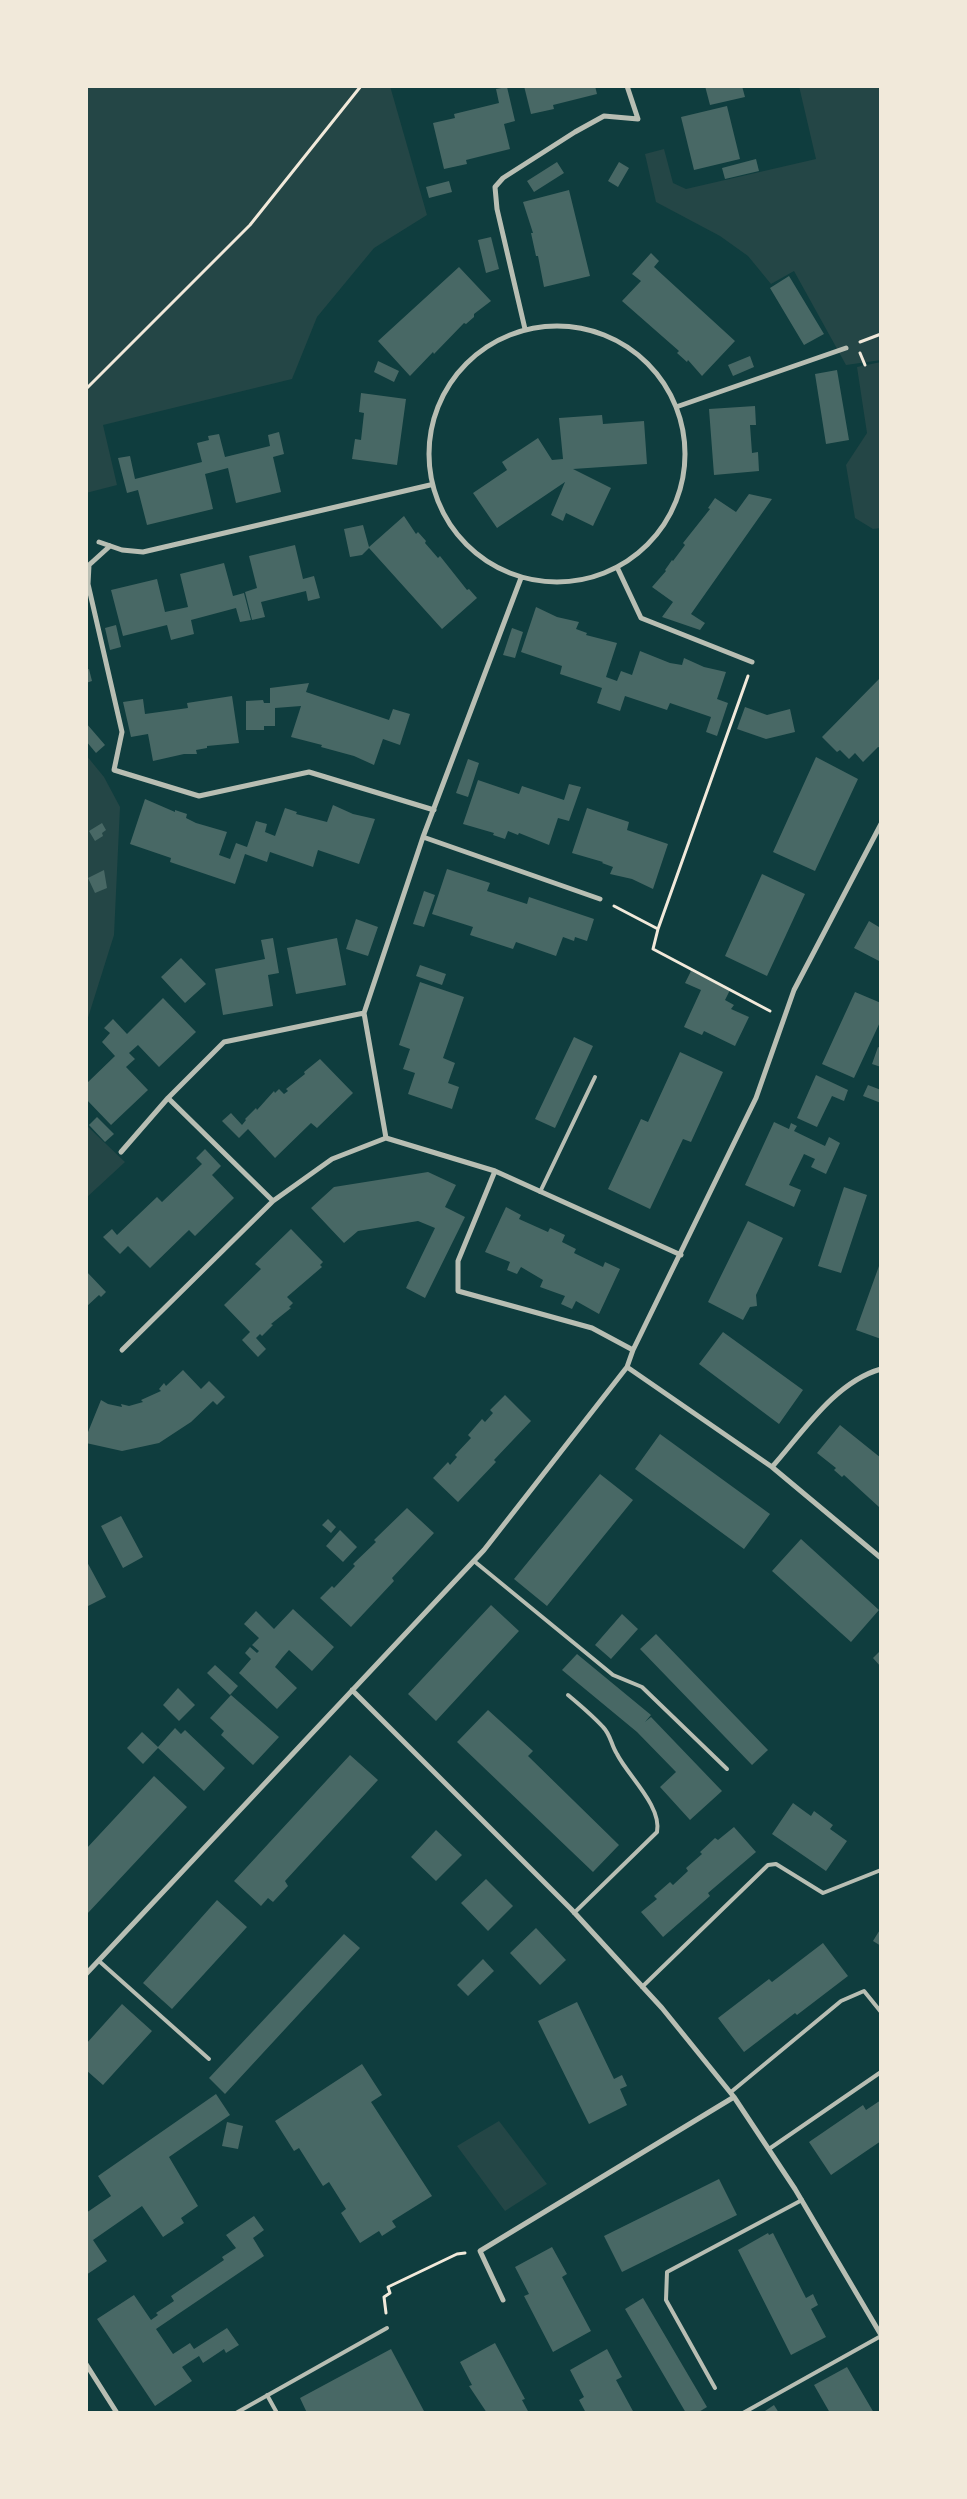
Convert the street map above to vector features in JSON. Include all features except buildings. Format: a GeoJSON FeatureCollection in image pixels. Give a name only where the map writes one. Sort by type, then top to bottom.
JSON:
{"type":"FeatureCollection","features":[{"type":"Feature","properties":{"kind":"street"},"geometry":{"type":"LineString","coordinates":[[525,329],[496,202],[495,187],[503,178],[604,116],[638,119],[627,86]]}},
{"type":"Feature","properties":{"kind":"street"},"geometry":{"type":"LineString","coordinates":[[575,326],[614,337],[653,368],[676,407],[686,448],[682,497],[658,534],[617,568],[571,582],[521,578],[489,564],[455,536],[430,485],[432,423],[453,378],[494,342],[525,329],[575,326]]}},
{"type":"Feature","properties":{"kind":"street"},"geometry":{"type":"LineString","coordinates":[[676,407],[846,348]]}},
{"type":"Feature","properties":{"kind":"street"},"geometry":{"type":"LineString","coordinates":[[100,542],[122,550],[143,552],[430,485]]}},
{"type":"Feature","properties":{"kind":"street"},"geometry":{"type":"LineString","coordinates":[[110,546],[89,565],[88,584],[122,732],[114,770],[116,772],[199,796],[309,772],[434,810]]}},
{"type":"Feature","properties":{"kind":"street"},"geometry":{"type":"LineString","coordinates":[[617,568],[641,618],[752,662]]}},
{"type":"Feature","properties":{"kind":"street"},"geometry":{"type":"LineString","coordinates":[[386,1138],[364,1013],[423,837],[521,578]]}},
{"type":"Feature","properties":{"kind":"street"},"geometry":{"type":"LineString","coordinates":[[86,1974],[474,1561],[627,1367],[633,1350],[756,1098],[794,990],[881,824]]}},
{"type":"Feature","properties":{"kind":"street"},"geometry":{"type":"LineString","coordinates":[[423,837],[600,899]]}},
{"type":"Feature","properties":{"kind":"street"},"geometry":{"type":"LineString","coordinates":[[121,1152],[168,1098],[224,1042],[364,1013]]}},
{"type":"Feature","properties":{"kind":"street"},"geometry":{"type":"LineString","coordinates":[[168,1098],[273,1201]]}},
{"type":"Feature","properties":{"kind":"street"},"geometry":{"type":"LineString","coordinates":[[122,1350],[273,1201],[332,1159],[386,1138],[495,1171],[680,1255]]}},
{"type":"Feature","properties":{"kind":"street"},"geometry":{"type":"LineString","coordinates":[[495,1171],[458,1261],[458,1290],[592,1328],[633,1350]]}},
{"type":"Feature","properties":{"kind":"street"},"geometry":{"type":"LineString","coordinates":[[627,1367],[772,1467],[881,1558]]}},
{"type":"Feature","properties":{"kind":"street"},"geometry":{"type":"LineString","coordinates":[[772,1467],[843,1388],[866,1373],[881,1369]]}},
{"type":"Feature","properties":{"kind":"street"},"geometry":{"type":"LineString","coordinates":[[352,1690],[574,1913],[642,1987],[732,2094],[802,2200],[881,2335]]}},
{"type":"Feature","properties":{"kind":"street"},"geometry":{"type":"LineString","coordinates":[[503,2300],[480,2251],[732,2094]]}},
{"type":"Feature","properties":{"kind":"street"},"geometry":{"type":"LineString","coordinates":[[86,2364],[117,2413]]}},
{"type":"Feature","properties":{"kind":"lane"},"geometry":{"type":"LineString","coordinates":[[540,1192],[595,1077]]}},
{"type":"Feature","properties":{"kind":"lane"},"geometry":{"type":"LineString","coordinates":[[474,1561],[613,1674],[642,1687],[727,1768]]}},
{"type":"Feature","properties":{"kind":"lane"},"geometry":{"type":"LineString","coordinates":[[568,1695],[604,1727],[611,1738],[616,1754],[647,1798],[659,1824],[657,1832],[574,1913]]}},
{"type":"Feature","properties":{"kind":"lane"},"geometry":{"type":"LineString","coordinates":[[642,1987],[768,1865],[776,1864],[823,1893],[881,1870]]}},
{"type":"Feature","properties":{"kind":"lane"},"geometry":{"type":"LineString","coordinates":[[99,1961],[209,2059]]}},
{"type":"Feature","properties":{"kind":"lane"},"geometry":{"type":"LineString","coordinates":[[732,2094],[841,2001],[864,1991],[881,2012]]}},
{"type":"Feature","properties":{"kind":"lane"},"geometry":{"type":"LineString","coordinates":[[769,2149],[881,2072]]}},
{"type":"Feature","properties":{"kind":"lane"},"geometry":{"type":"LineString","coordinates":[[715,2388],[666,2300],[667,2272],[802,2200]]}},
{"type":"Feature","properties":{"kind":"lane"},"geometry":{"type":"LineString","coordinates":[[236,2413],[387,2328]]}},
{"type":"Feature","properties":{"kind":"lane"},"geometry":{"type":"LineString","coordinates":[[743,2413],[881,2335]]}},
{"type":"Feature","properties":{"kind":"lane"},"geometry":{"type":"LineString","coordinates":[[267,2395],[277,2413]]}},
{"type":"Feature","properties":{"kind":"path"},"geometry":{"type":"LineString","coordinates":[[86,389],[250,224],[361,86]]}},
{"type":"Feature","properties":{"kind":"path"},"geometry":{"type":"LineString","coordinates":[[846,348],[881,334]]}},
{"type":"Feature","properties":{"kind":"path"},"geometry":{"type":"LineString","coordinates":[[752,662],[658,928],[653,949],[784,1018]]}},
{"type":"Feature","properties":{"kind":"path"},"geometry":{"type":"LineString","coordinates":[[600,899],[658,928]]}},
{"type":"Feature","properties":{"kind":"path"},"geometry":{"type":"LineString","coordinates":[[387,2328],[384,2297],[390,2293],[388,2287],[457,2254],[480,2251]]}},
{"type":"Feature","properties":{"kind":"shaded area"},"geometry":{"type":"Polygon","coordinates":[[[86,86],[390,86],[427,215],[374,248],[317,317],[292,379],[103,425],[117,485],[86,493],[86,86]]]}},
{"type":"Feature","properties":{"kind":"shaded area"},"geometry":{"type":"Polygon","coordinates":[[[799,86],[881,86],[881,360],[846,365],[794,271],[771,284],[748,256],[720,236],[656,202],[645,154],[664,149],[673,183],[686,189],[816,159],[799,86]]]}},
{"type":"Feature","properties":{"kind":"shaded area"},"geometry":{"type":"Polygon","coordinates":[[[881,362],[881,528],[873,529],[855,518],[846,465],[867,433],[857,367],[881,362]]]}},
{"type":"Feature","properties":{"kind":"shaded area"},"geometry":{"type":"Polygon","coordinates":[[[86,755],[104,777],[120,807],[114,935],[86,1024],[86,755]]]}},
{"type":"Feature","properties":{"kind":"shaded area"},"geometry":{"type":"Polygon","coordinates":[[[86,1125],[125,1162],[86,1198],[86,1125]]]}},
{"type":"Feature","properties":{"kind":"shaded area"},"geometry":{"type":"Polygon","coordinates":[[[499,2121],[547,2184],[505,2211],[457,2146],[499,2121]]]}}]}
